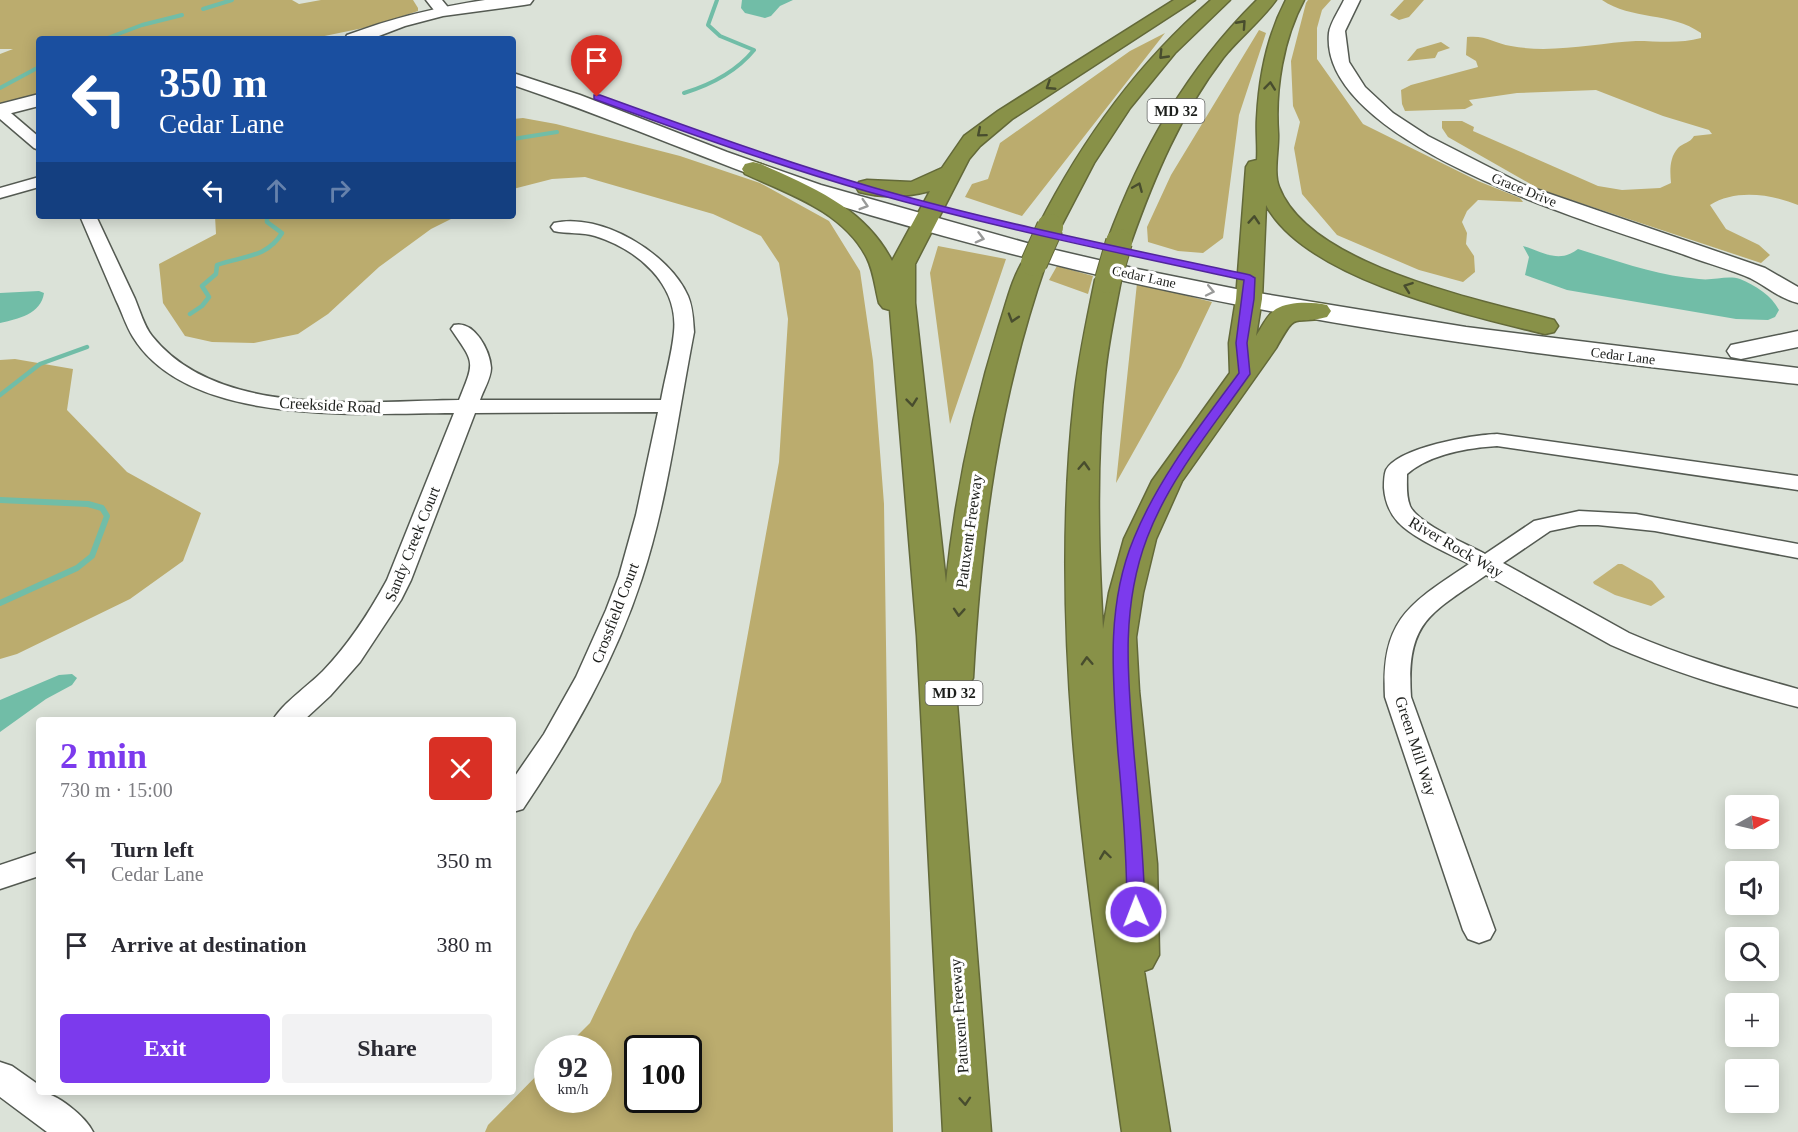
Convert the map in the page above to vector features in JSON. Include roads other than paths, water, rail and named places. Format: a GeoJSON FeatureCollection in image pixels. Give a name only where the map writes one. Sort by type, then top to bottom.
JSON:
{"type":"FeatureCollection","features":[{"type":"Feature","properties":{"kind":"highway"},"geometry":{"type":"LineString","coordinates":[[955,954],[934,636],[901,281],[903,264],[952,171],[972,141],[1005,115],[1186,0]]}},
{"type":"Feature","properties":{"kind":"highway","name":"Patuxent Freeway"},"geometry":{"type":"LineString","coordinates":[[967,1132],[955,954],[954,686],[965,542],[975,479],[999,364],[1015,311],[1067,190],[1117,109],[1155,63],[1221,0]]}},
{"type":"Feature","properties":{"kind":"highway","name":"MD 32"},"geometry":{"type":"LineString","coordinates":[[1146,1132],[1099,811],[1088,688],[1083,510],[1091,374],[1108,280],[1138,189],[1173,116],[1197,79],[1222,47],[1267,0]]}},
{"type":"Feature","properties":{"kind":"highway"},"geometry":{"type":"LineString","coordinates":[[1244,374],[1242,343],[1249,289],[1257,170],[1266,130],[1277,42],[1295,0]]}},
{"type":"Feature","properties":{"kind":"highway"},"geometry":{"type":"LineString","coordinates":[[1266,130],[1269,149],[1266,172],[1271,193],[1281,211],[1313,240],[1359,267],[1411,289],[1545,326]]}},
{"type":"Feature","properties":{"kind":"highway"},"geometry":{"type":"LineString","coordinates":[[753,169],[813,197],[849,221],[868,239],[880,260],[910,373]]}},
{"type":"Feature","properties":{"kind":"highway"},"geometry":{"type":"LineString","coordinates":[[867,188],[920,189],[952,171]]}},
{"type":"Feature","properties":{"kind":"highway"},"geometry":{"type":"LineString","coordinates":[[1138,1080],[1136,864],[1121,691],[1119,637],[1125,592],[1140,539],[1167,481],[1282,317],[1298,311],[1318,311]]}},
{"type":"Feature","properties":{"kind":"main road"},"geometry":{"type":"LineString","coordinates":[[376,36],[399,22],[438,5],[524,0]]}},
{"type":"Feature","properties":{"kind":"main road","name":"Cedar Lane"},"geometry":{"type":"LineString","coordinates":[[516,71],[554,82],[773,160],[867,188],[928,215]]}},
{"type":"Feature","properties":{"kind":"main road","name":"Cedar Lane"},"geometry":{"type":"LineString","coordinates":[[516,80],[753,169],[928,215],[1044,235],[1249,289],[1318,311],[1518,342],[1798,376]]}},
{"type":"Feature","properties":{"kind":"main road"},"geometry":{"type":"LineString","coordinates":[[0,111],[36,101]]}},
{"type":"Feature","properties":{"kind":"main road"},"geometry":{"type":"LineString","coordinates":[[1249,289],[1258,297],[1284,298],[1503,333],[1798,367]]}},
{"type":"Feature","properties":{"kind":"main road","name":"Cedar Lane"},"geometry":{"type":"LineString","coordinates":[[1249,289],[1386,302],[1545,326],[1798,357]]}},
{"type":"Feature","properties":{"kind":"main road"},"geometry":{"type":"LineString","coordinates":[[1741,351],[1798,339]]}},
{"type":"Feature","properties":{"kind":"street","name":"Grace Drive"},"geometry":{"type":"LineString","coordinates":[[1352,0],[1344,10],[1336,30],[1335,42],[1340,60],[1352,81],[1365,96],[1393,121],[1415,136],[1479,172],[1517,189],[1756,273],[1798,296]]}},
{"type":"Feature","properties":{"kind":"street"},"geometry":{"type":"LineString","coordinates":[[0,111],[36,142]]}},
{"type":"Feature","properties":{"kind":"street"},"geometry":{"type":"LineString","coordinates":[[0,193],[36,183]]}},
{"type":"Feature","properties":{"kind":"street","name":"Creekside Road"},"geometry":{"type":"LineString","coordinates":[[89,219],[142,336],[153,351],[188,377],[249,398],[288,405],[358,408],[669,406]]}},
{"type":"Feature","properties":{"kind":"street","name":"Crossfield Court"},"geometry":{"type":"LineString","coordinates":[[516,796],[561,728],[592,672],[629,583],[642,541],[684,332],[683,310],[678,294],[669,279],[656,266],[627,244],[597,231],[560,227]]}},
{"type":"Feature","properties":{"kind":"street","name":"Sandy Creek Court"},"geometry":{"type":"LineString","coordinates":[[290,717],[334,678],[383,614],[399,580],[481,370],[478,350],[461,329]]}},
{"type":"Feature","properties":{"kind":"street","name":"River Rock Way"},"geometry":{"type":"LineString","coordinates":[[1798,483],[1497,440],[1467,442],[1410,460],[1396,472],[1394,497],[1403,517],[1620,639],[1652,654],[1693,668],[1798,698]]}},
{"type":"Feature","properties":{"kind":"street","name":"Green Mill Way"},"geometry":{"type":"LineString","coordinates":[[1479,930],[1398,697],[1396,665],[1399,642],[1411,620],[1425,605],[1542,526],[1576,518],[1637,520],[1798,551]]}},
{"type":"Feature","properties":{"kind":"street"},"geometry":{"type":"LineString","coordinates":[[0,877],[36,865]]}},
{"type":"Feature","properties":{"kind":"street"},"geometry":{"type":"LineString","coordinates":[[0,1077],[75,1132]]}},
{"type":"Feature","properties":{"kind":"waterway"},"geometry":{"type":"LineString","coordinates":[[203,9],[232,0]]}},
{"type":"Feature","properties":{"kind":"waterway"},"geometry":{"type":"LineString","coordinates":[[684,93],[722,77],[754,50],[720,36],[708,25],[717,0]]}},
{"type":"Feature","properties":{"kind":"waterway"},"geometry":{"type":"LineString","coordinates":[[113,36],[142,25],[182,15]]}},
{"type":"Feature","properties":{"kind":"waterway"},"geometry":{"type":"LineString","coordinates":[[0,88],[36,69]]}},
{"type":"Feature","properties":{"kind":"waterway"},"geometry":{"type":"LineString","coordinates":[[516,139],[557,132]]}},
{"type":"Feature","properties":{"kind":"waterway"},"geometry":{"type":"LineString","coordinates":[[190,314],[202,306],[209,297],[202,286],[216,274],[217,265],[261,252],[276,241],[282,233],[267,222],[267,219]]}},
{"type":"Feature","properties":{"kind":"waterway"},"geometry":{"type":"LineString","coordinates":[[0,395],[40,364],[87,347]]}},
{"type":"Feature","properties":{"kind":"waterway"},"geometry":{"type":"LineString","coordinates":[[0,500],[88,504],[102,508],[107,516],[92,556],[77,568],[0,603]]}}]}
